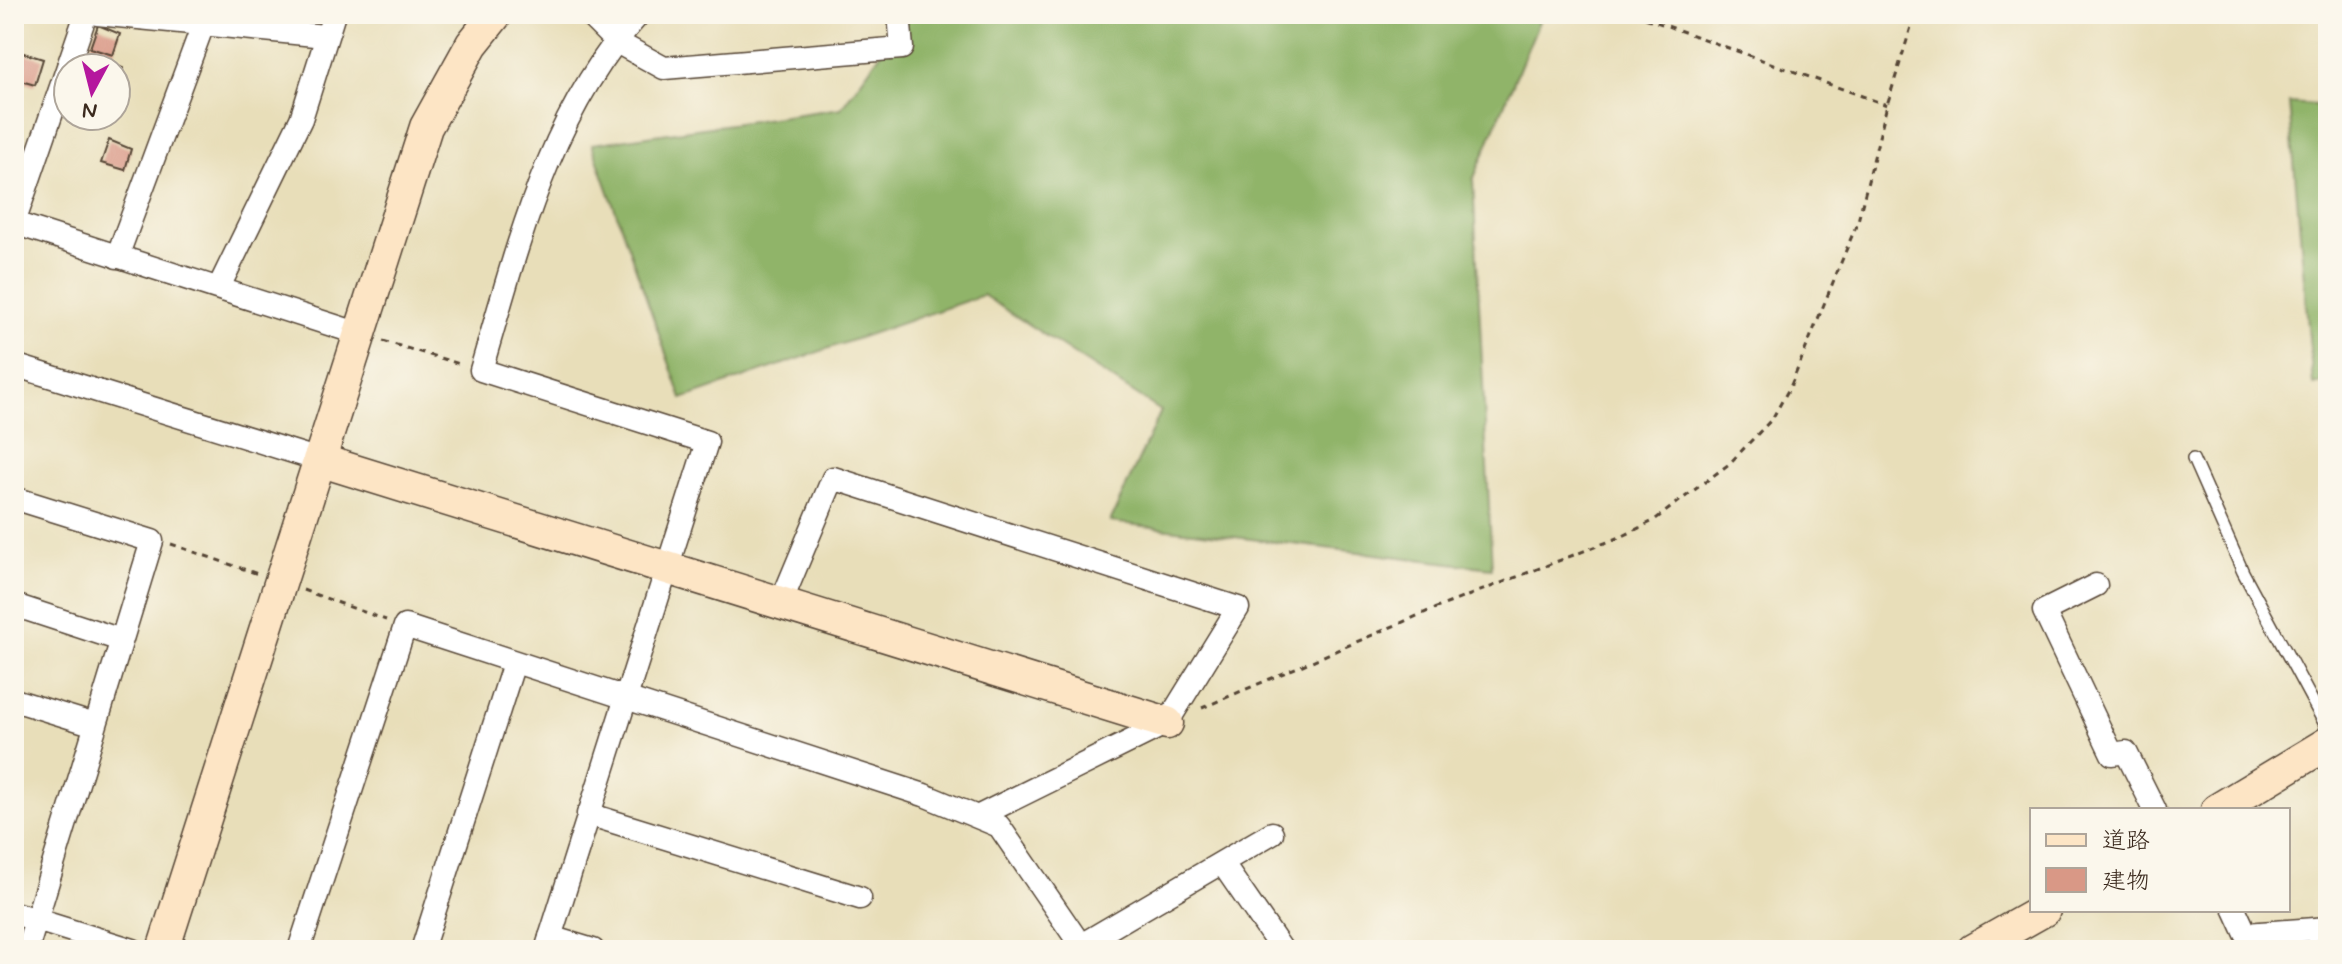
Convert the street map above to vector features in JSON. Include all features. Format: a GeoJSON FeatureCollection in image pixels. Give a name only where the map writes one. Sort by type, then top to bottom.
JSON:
{"type":"FeatureCollection","features":[{"type":"Feature","properties":{"kind":"street"},"geometry":{"type":"LineString","coordinates":[[86,14],[14,223],[360,334]]}},
{"type":"Feature","properties":{"kind":"street"},"geometry":{"type":"LineString","coordinates":[[97,14],[205,20],[325,36]]}},
{"type":"Feature","properties":{"kind":"street"},"geometry":{"type":"LineString","coordinates":[[219,287],[301,119],[334,14]]}},
{"type":"Feature","properties":{"kind":"street"},"geometry":{"type":"LineString","coordinates":[[163,950],[426,127],[472,44],[496,14]]}},
{"type":"Feature","properties":{"kind":"street"},"geometry":{"type":"LineString","coordinates":[[588,14],[615,41],[664,68],[902,48],[899,14]]}},
{"type":"Feature","properties":{"kind":"street"},"geometry":{"type":"LineString","coordinates":[[593,950],[548,943],[625,696],[669,571],[707,442],[481,370],[539,183],[574,103],[615,41],[639,14]]}},
{"type":"Feature","properties":{"kind":"street"},"geometry":{"type":"LineString","coordinates":[[117,257],[205,20]]}},
{"type":"Feature","properties":{"kind":"street"},"geometry":{"type":"LineString","coordinates":[[14,365],[669,571],[1167,723]]}},
{"type":"Feature","properties":{"kind":"street"},"geometry":{"type":"LineString","coordinates":[[780,605],[833,478],[1238,608],[1167,723],[979,816]]}},
{"type":"Feature","properties":{"kind":"street"},"geometry":{"type":"LineString","coordinates":[[14,498],[152,541],[27,950]]}},
{"type":"Feature","properties":{"kind":"street"},"geometry":{"type":"LineString","coordinates":[[2096,585],[2044,611],[2112,754],[2126,752],[2154,808]]}},
{"type":"Feature","properties":{"kind":"street"},"geometry":{"type":"LineString","coordinates":[[14,605],[121,640]]}},
{"type":"Feature","properties":{"kind":"street"},"geometry":{"type":"LineString","coordinates":[[299,950],[405,626],[625,696],[979,816],[999,826],[1082,948],[1272,833]]}},
{"type":"Feature","properties":{"kind":"street"},"geometry":{"type":"LineString","coordinates":[[422,950],[514,663]]}},
{"type":"Feature","properties":{"kind":"street"},"geometry":{"type":"LineString","coordinates":[[14,700],[95,725]]}},
{"type":"Feature","properties":{"kind":"street"},"geometry":{"type":"LineString","coordinates":[[2220,808],[2328,743]]}},
{"type":"Feature","properties":{"kind":"street"},"geometry":{"type":"LineString","coordinates":[[588,814],[860,898]]}},
{"type":"Feature","properties":{"kind":"street"},"geometry":{"type":"LineString","coordinates":[[1222,863],[1282,950]]}},
{"type":"Feature","properties":{"kind":"street"},"geometry":{"type":"LineString","coordinates":[[1991,946],[2041,912]]}},
{"type":"Feature","properties":{"kind":"street"},"geometry":{"type":"LineString","coordinates":[[2236,912],[2243,942],[2328,928]]}},
{"type":"Feature","properties":{"kind":"street"},"geometry":{"type":"LineString","coordinates":[[14,913],[133,950]]}},
{"type":"Feature","properties":{"kind":"lane"},"geometry":{"type":"LineString","coordinates":[[2193,459],[2243,572],[2328,730]]}},
{"type":"Feature","properties":{"kind":"path"},"geometry":{"type":"LineString","coordinates":[[1634,14],[1887,105]]}},
{"type":"Feature","properties":{"kind":"path"},"geometry":{"type":"LineString","coordinates":[[1167,723],[1431,610],[1623,536],[1653,521],[1729,464],[1772,419],[1797,372],[1858,221],[1887,105],[1915,14]]}},
{"type":"Feature","properties":{"kind":"path"},"geometry":{"type":"LineString","coordinates":[[360,334],[481,370]]}},
{"type":"Feature","properties":{"kind":"path"},"geometry":{"type":"LineString","coordinates":[[152,541],[169,543],[405,626]]}},
{"type":"Feature","properties":{"kind":"green space"},"geometry":{"type":"Polygon","coordinates":[[[909,14],[1542,14],[1473,180],[1492,568],[1110,522],[1161,411],[983,295],[682,399],[592,144],[841,108],[909,14]]]}},
{"type":"Feature","properties":{"kind":"green space"},"geometry":{"type":"Polygon","coordinates":[[[2289,103],[2328,106],[2328,382],[2313,385],[2289,103]]]}},
{"type":"Feature","properties":{"kind":"building"},"geometry":{"type":"Polygon","coordinates":[[[98,25],[120,34],[114,52],[90,48],[98,25]]]}},
{"type":"Feature","properties":{"kind":"building"},"geometry":{"type":"Polygon","coordinates":[[[17,51],[43,59],[35,85],[14,79],[17,51]]]}},
{"type":"Feature","properties":{"kind":"building"},"geometry":{"type":"Polygon","coordinates":[[[109,140],[131,149],[125,170],[101,163],[109,140]]]}}]}
